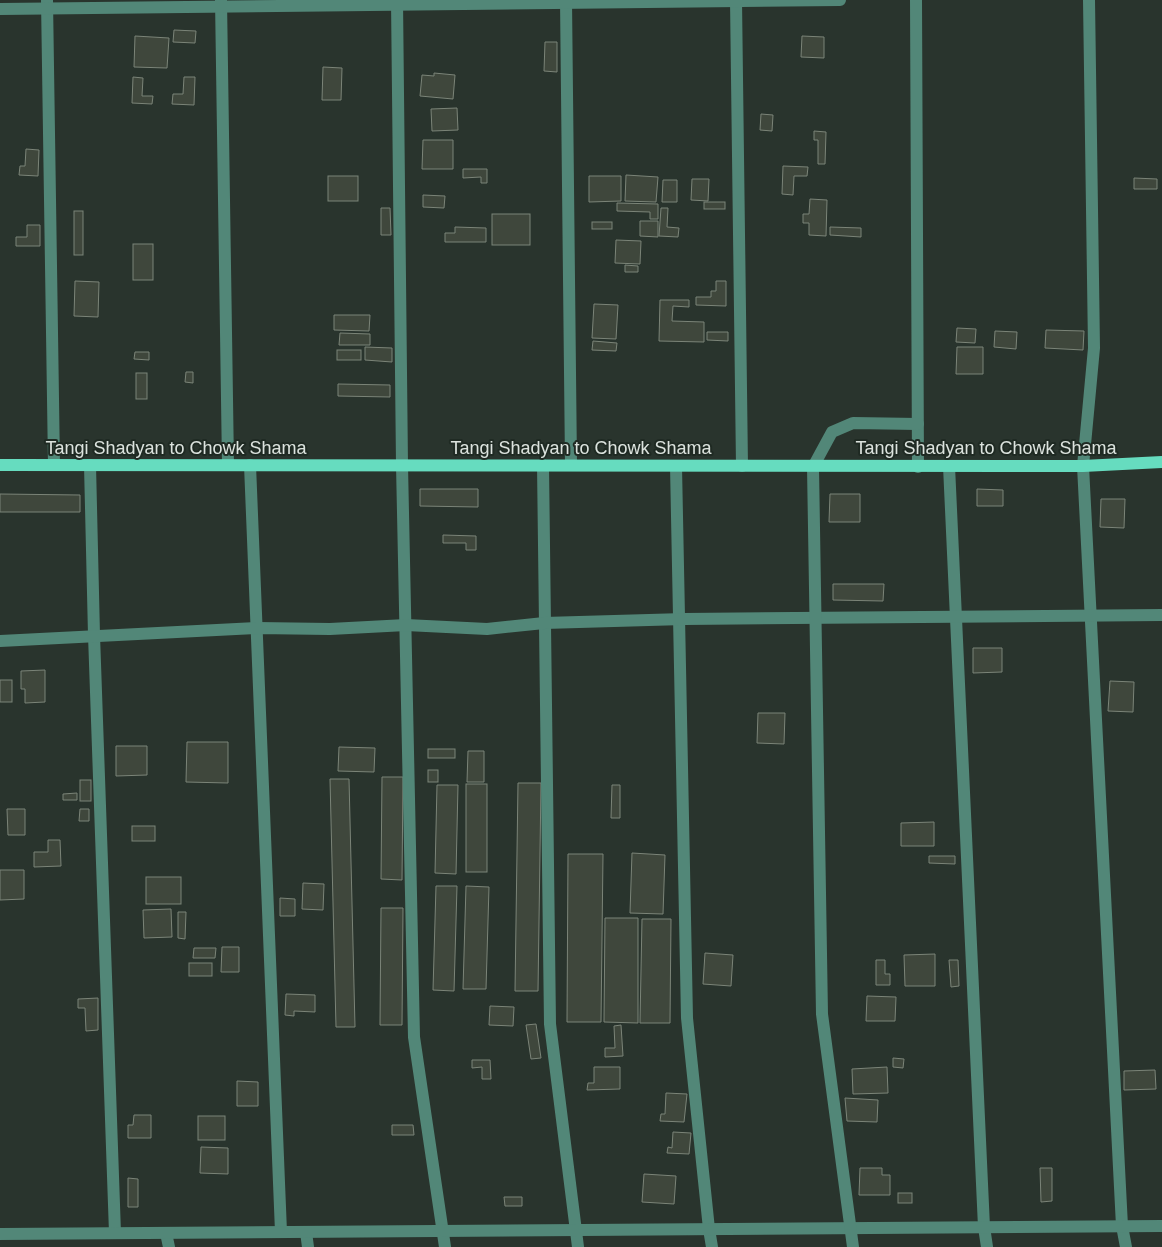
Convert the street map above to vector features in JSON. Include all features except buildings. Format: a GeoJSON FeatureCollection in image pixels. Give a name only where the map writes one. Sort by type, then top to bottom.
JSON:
{"type":"FeatureCollection","features":[{"type":"Feature","properties":{"kind":"main road","name":"Tangi Shadyan to Chowk Shama"},"geometry":{"type":"LineString","coordinates":[[0,465],[1083,466],[1162,462]]}},
{"type":"Feature","properties":{"kind":"street"},"geometry":{"type":"LineString","coordinates":[[0,9],[47,4],[840,0]]}},
{"type":"Feature","properties":{"kind":"street"},"geometry":{"type":"LineString","coordinates":[[916,0],[918,466]]}},
{"type":"Feature","properties":{"kind":"street"},"geometry":{"type":"LineString","coordinates":[[1089,0],[1094,348],[1083,466],[1122,1226],[1126,1247]]}},
{"type":"Feature","properties":{"kind":"street"},"geometry":{"type":"LineString","coordinates":[[736,1],[742,466]]}},
{"type":"Feature","properties":{"kind":"street"},"geometry":{"type":"LineString","coordinates":[[397,2],[402,465],[414,1037],[445,1247]]}},
{"type":"Feature","properties":{"kind":"street"},"geometry":{"type":"LineString","coordinates":[[566,2],[571,465]]}},
{"type":"Feature","properties":{"kind":"street"},"geometry":{"type":"LineString","coordinates":[[221,3],[228,465]]}},
{"type":"Feature","properties":{"kind":"street"},"geometry":{"type":"LineString","coordinates":[[47,4],[54,465]]}},
{"type":"Feature","properties":{"kind":"street"},"geometry":{"type":"LineString","coordinates":[[853,1247],[822,1014],[813,466],[832,432],[853,423],[918,424]]}},
{"type":"Feature","properties":{"kind":"street"},"geometry":{"type":"LineString","coordinates":[[90,465],[94,635],[115,1233]]}},
{"type":"Feature","properties":{"kind":"street"},"geometry":{"type":"LineString","coordinates":[[250,465],[280,1232]]}},
{"type":"Feature","properties":{"kind":"street"},"geometry":{"type":"LineString","coordinates":[[542,465],[550,1024],[578,1247]]}},
{"type":"Feature","properties":{"kind":"street"},"geometry":{"type":"LineString","coordinates":[[676,466],[687,1018],[712,1247]]}},
{"type":"Feature","properties":{"kind":"street"},"geometry":{"type":"LineString","coordinates":[[949,466],[984,1227],[987,1247]]}},
{"type":"Feature","properties":{"kind":"street"},"geometry":{"type":"LineString","coordinates":[[0,641],[257,628],[330,629],[406,625],[487,629],[544,623],[1162,614]]}},
{"type":"Feature","properties":{"kind":"street"},"geometry":{"type":"LineString","coordinates":[[0,1234],[1162,1226]]}},
{"type":"Feature","properties":{"kind":"street"},"geometry":{"type":"LineString","coordinates":[[306,1232],[308,1247]]}},
{"type":"Feature","properties":{"kind":"street"},"geometry":{"type":"LineString","coordinates":[[166,1233],[169,1247]]}},
{"type":"Feature","properties":{"kind":"street"},"geometry":{"type":"LineString","coordinates":[[36,1234],[39,1247]]}}]}
